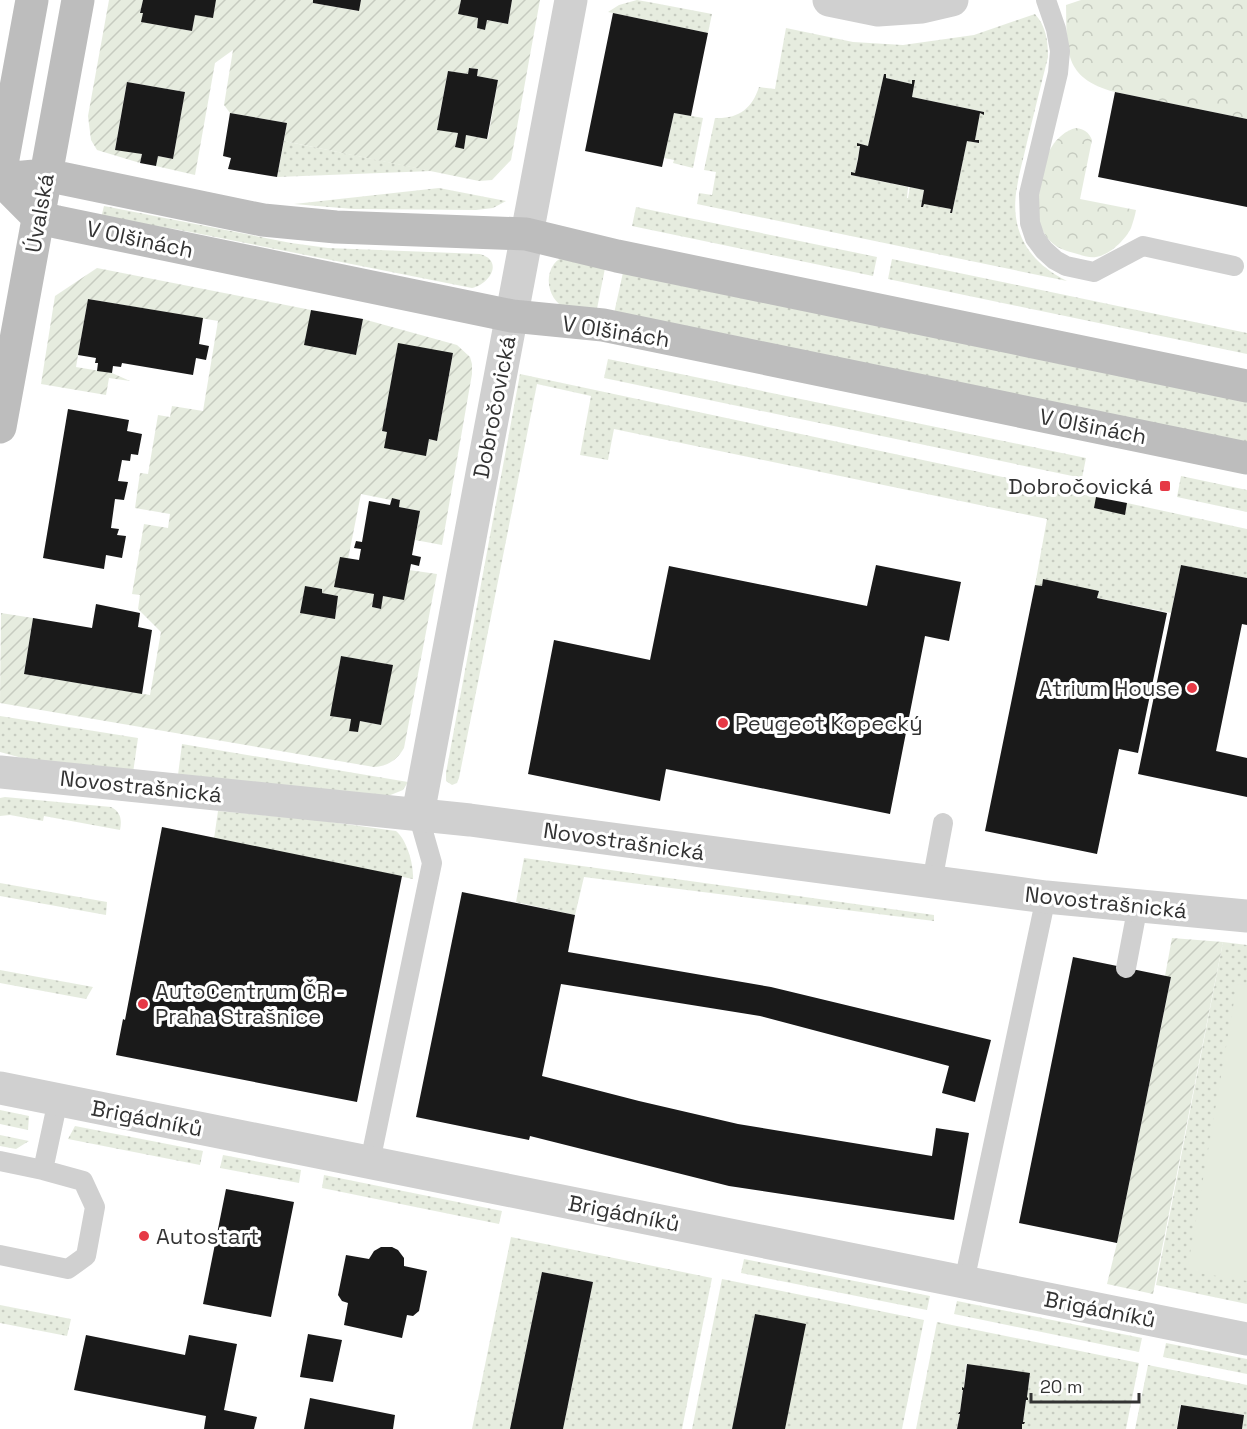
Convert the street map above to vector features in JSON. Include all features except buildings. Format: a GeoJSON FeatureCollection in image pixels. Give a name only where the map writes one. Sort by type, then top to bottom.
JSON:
{"type":"FeatureCollection","features":[{"type":"Feature","properties":{"kind":"main road","name":"Úvalská"},"geometry":{"type":"LineString","coordinates":[[0,178],[32,0]]}},
{"type":"Feature","properties":{"kind":"main road","name":"Úvalská"},"geometry":{"type":"LineString","coordinates":[[0,427],[78,0]]}},
{"type":"Feature","properties":{"kind":"main road","name":"V Olšinách"},"geometry":{"type":"LineString","coordinates":[[0,178],[46,175],[292,224],[526,234],[617,256],[1247,386]]}},
{"type":"Feature","properties":{"kind":"main road"},"geometry":{"type":"LineString","coordinates":[[0,178],[38,217]]}},
{"type":"Feature","properties":{"kind":"main road","name":"V Olšinách"},"geometry":{"type":"LineString","coordinates":[[38,217],[512,316],[603,325],[1247,458]]}},
{"type":"Feature","properties":{"kind":"street","name":"Dobročovická"},"geometry":{"type":"LineString","coordinates":[[417,814],[571,0]]}},
{"type":"Feature","properties":{"kind":"street"},"geometry":{"type":"LineString","coordinates":[[829,0],[878,10],[922,7],[952,0]]}},
{"type":"Feature","properties":{"kind":"street","name":"Novostrašnická"},"geometry":{"type":"LineString","coordinates":[[0,772],[417,814],[1046,897],[1247,916]]}},
{"type":"Feature","properties":{"kind":"street","name":"Brigádníků"},"geometry":{"type":"LineString","coordinates":[[0,1088],[1247,1339]]}},
{"type":"Feature","properties":{"kind":"lane"},"geometry":{"type":"LineString","coordinates":[[1046,0],[1056,29],[1060,51],[1059,73],[1029,194],[1030,223],[1035,238],[1054,260],[1066,266],[1094,272],[1143,246],[1234,266]]}},
{"type":"Feature","properties":{"kind":"lane"},"geometry":{"type":"LineString","coordinates":[[370,1162],[432,863],[417,814]]}},
{"type":"Feature","properties":{"kind":"lane"},"geometry":{"type":"LineString","coordinates":[[933,882],[943,823]]}},
{"type":"Feature","properties":{"kind":"lane"},"geometry":{"type":"LineString","coordinates":[[964,1282],[1046,897]]}},
{"type":"Feature","properties":{"kind":"lane"},"geometry":{"type":"LineString","coordinates":[[1126,968],[1138,905]]}},
{"type":"Feature","properties":{"kind":"lane"},"geometry":{"type":"LineString","coordinates":[[43,1170],[58,1100]]}},
{"type":"Feature","properties":{"kind":"lane"},"geometry":{"type":"LineString","coordinates":[[0,1161],[83,1181],[94,1207],[86,1256],[68,1269],[0,1255]]}},
{"type":"Feature","properties":{"kind":"green space"},"geometry":{"type":"Polygon","coordinates":[[[109,0],[143,0],[140,13],[143,13],[142,22],[192,31],[195,15],[213,17],[216,0],[313,0],[313,3],[358,11],[361,0],[461,0],[458,14],[478,18],[477,28],[485,30],[487,20],[508,24],[512,0],[540,0],[511,160],[492,180],[479,181],[284,141],[287,123],[230,113],[224,105],[233,50],[215,63],[195,175],[156,166],[158,156],[173,159],[185,92],[127,82],[115,149],[142,154],[140,163],[97,150],[91,140],[88,116],[109,0]],[[469,68],[468,74],[448,71],[437,129],[458,133],[455,146],[464,148],[466,135],[488,139],[498,80],[477,76],[478,69],[469,68]]]}},
{"type":"Feature","properties":{"kind":"green space"},"geometry":{"type":"Polygon","coordinates":[[[637,0],[712,14],[708,33],[608,12],[619,5],[637,0]]]}},
{"type":"Feature","properties":{"kind":"green space"},"geometry":{"type":"Polygon","coordinates":[[[1081,0],[1247,0],[1247,119],[1115,92],[1086,79],[1071,60],[1067,36],[1066,5],[1081,0]]]}},
{"type":"Feature","properties":{"kind":"green space"},"geometry":{"type":"Polygon","coordinates":[[[1035,14],[1044,29],[1048,57],[1019,176],[1015,203],[1016,217],[1024,243],[1032,254],[1053,273],[1067,281],[697,204],[699,193],[712,195],[716,172],[704,170],[715,118],[731,117],[743,111],[756,95],[759,87],[775,89],[786,28],[853,42],[903,45],[974,35],[1035,14]],[[884,74],[868,146],[857,144],[860,146],[855,173],[851,175],[908,187],[907,198],[910,187],[924,190],[921,207],[924,204],[951,209],[950,213],[952,213],[967,141],[979,143],[979,140],[975,140],[980,113],[984,115],[984,112],[912,97],[914,80],[912,84],[886,78],[884,74]]]}},
{"type":"Feature","properties":{"kind":"green space"},"geometry":{"type":"Polygon","coordinates":[[[674,113],[703,118],[693,168],[664,158],[674,113]]]}},
{"type":"Feature","properties":{"kind":"green space"},"geometry":{"type":"Polygon","coordinates":[[[1076,128],[1086,131],[1092,140],[1080,199],[1136,210],[1131,228],[1125,237],[1112,250],[1096,257],[1082,255],[1057,246],[1047,237],[1039,220],[1040,183],[1048,154],[1058,138],[1076,128]]]}},
{"type":"Feature","properties":{"kind":"green space"},"geometry":{"type":"Polygon","coordinates":[[[284,141],[432,171],[277,177],[284,141]]]}},
{"type":"Feature","properties":{"kind":"green space"},"geometry":{"type":"Polygon","coordinates":[[[439,188],[506,201],[493,208],[476,210],[353,209],[294,204],[439,188]]]}},
{"type":"Feature","properties":{"kind":"green space"},"geometry":{"type":"Polygon","coordinates":[[[104,206],[291,243],[328,248],[480,254],[487,257],[493,267],[484,282],[472,288],[175,229],[101,218],[104,206]]]}},
{"type":"Feature","properties":{"kind":"green space"},"geometry":{"type":"Polygon","coordinates":[[[636,207],[877,257],[873,276],[632,226],[636,207]]]}},
{"type":"Feature","properties":{"kind":"green space"},"geometry":{"type":"Polygon","coordinates":[[[565,256],[606,263],[596,314],[567,309],[561,306],[553,296],[549,276],[556,261],[565,256]]]}},
{"type":"Feature","properties":{"kind":"green space"},"geometry":{"type":"Polygon","coordinates":[[[892,259],[1247,333],[1247,354],[888,279],[892,259]]]}},
{"type":"Feature","properties":{"kind":"green space"},"geometry":{"type":"Polygon","coordinates":[[[97,268],[311,310],[305,345],[356,355],[363,319],[457,345],[470,357],[472,374],[442,545],[415,540],[420,511],[399,507],[400,500],[361,494],[348,559],[340,558],[335,587],[374,594],[372,607],[380,609],[383,596],[404,599],[409,570],[437,574],[404,748],[392,762],[374,767],[0,703],[1,613],[33,618],[24,674],[150,695],[161,632],[138,609],[140,595],[132,594],[144,524],[168,528],[170,514],[135,508],[140,473],[148,474],[158,415],[170,417],[172,406],[203,411],[218,321],[88,299],[76,367],[112,373],[130,381],[109,378],[106,395],[41,384],[55,296],[97,268]],[[398,344],[382,431],[426,456],[429,439],[437,441],[453,354],[398,344]],[[305,586],[300,613],[335,619],[338,596],[322,593],[322,589],[305,586]],[[341,656],[331,716],[351,719],[349,731],[358,732],[360,721],[381,725],[392,665],[341,656]]]}},
{"type":"Feature","properties":{"kind":"green space"},"geometry":{"type":"Polygon","coordinates":[[[624,268],[1247,397],[1247,447],[613,318],[624,268]]]}},
{"type":"Feature","properties":{"kind":"green space"},"geometry":{"type":"Polygon","coordinates":[[[608,359],[1086,458],[1082,478],[604,378],[608,359]]]}},
{"type":"Feature","properties":{"kind":"green space"},"geometry":{"type":"Polygon","coordinates":[[[520,374],[1096,497],[1125,515],[1127,503],[1247,529],[1247,578],[1181,565],[1171,613],[1097,598],[1099,592],[1043,580],[1042,586],[1035,585],[1047,519],[614,429],[608,460],[580,455],[591,396],[537,384],[459,778],[457,783],[452,785],[446,781],[446,773],[520,374]]]}},
{"type":"Feature","properties":{"kind":"green space"},"geometry":{"type":"Polygon","coordinates":[[[1181,476],[1247,490],[1247,512],[1177,497],[1181,476]]]}},
{"type":"Feature","properties":{"kind":"green space"},"geometry":{"type":"Polygon","coordinates":[[[0,716],[138,738],[133,773],[33,761],[0,752],[0,716]]]}},
{"type":"Feature","properties":{"kind":"green space"},"geometry":{"type":"Polygon","coordinates":[[[182,744],[408,782],[403,790],[388,796],[178,775],[182,744]]]}},
{"type":"Feature","properties":{"kind":"green space"},"geometry":{"type":"Polygon","coordinates":[[[0,798],[111,807],[120,817],[120,830],[44,816],[43,821],[10,815],[0,816],[0,798]]]}},
{"type":"Feature","properties":{"kind":"green space"},"geometry":{"type":"Polygon","coordinates":[[[218,811],[309,819],[396,831],[409,853],[413,879],[214,839],[218,811]]]}},
{"type":"Feature","properties":{"kind":"green space"},"geometry":{"type":"Polygon","coordinates":[[[524,858],[934,915],[934,921],[584,877],[575,915],[516,902],[524,858]]]}},
{"type":"Feature","properties":{"kind":"green space"},"geometry":{"type":"Polygon","coordinates":[[[0,883],[107,902],[106,915],[0,896],[0,883]]]}},
{"type":"Feature","properties":{"kind":"green space"},"geometry":{"type":"Polygon","coordinates":[[[1172,938],[1223,942],[1153,1294],[1107,1284],[1171,978],[1165,976],[1172,938]]]}},
{"type":"Feature","properties":{"kind":"green space"},"geometry":{"type":"Polygon","coordinates":[[[1223,942],[1247,945],[1247,1304],[1156,1285],[1223,942]]]}},
{"type":"Feature","properties":{"kind":"green space"},"geometry":{"type":"Polygon","coordinates":[[[0,970],[93,987],[86,999],[0,983],[0,970]]]}},
{"type":"Feature","properties":{"kind":"green space"},"geometry":{"type":"Polygon","coordinates":[[[1237,984],[1247,985],[1247,1281],[1187,1271],[1237,984]]]}},
{"type":"Feature","properties":{"kind":"green space"},"geometry":{"type":"Polygon","coordinates":[[[0,1110],[29,1116],[28,1130],[0,1124],[0,1110]]]}},
{"type":"Feature","properties":{"kind":"green space"},"geometry":{"type":"Polygon","coordinates":[[[75,1126],[203,1151],[200,1165],[68,1139],[75,1126]]]}},
{"type":"Feature","properties":{"kind":"green space"},"geometry":{"type":"Polygon","coordinates":[[[0,1135],[29,1141],[16,1149],[0,1146],[0,1135]]]}},
{"type":"Feature","properties":{"kind":"green space"},"geometry":{"type":"Polygon","coordinates":[[[223,1155],[301,1170],[299,1183],[220,1168],[223,1155]]]}},
{"type":"Feature","properties":{"kind":"green space"},"geometry":{"type":"Polygon","coordinates":[[[324,1175],[502,1211],[499,1224],[322,1188],[324,1175]]]}},
{"type":"Feature","properties":{"kind":"green space"},"geometry":{"type":"Polygon","coordinates":[[[511,1237],[712,1278],[682,1429],[563,1429],[593,1282],[542,1272],[510,1429],[472,1429],[511,1237]]]}},
{"type":"Feature","properties":{"kind":"green space"},"geometry":{"type":"Polygon","coordinates":[[[744,1259],[930,1296],[927,1310],[741,1273],[744,1259]]]}},
{"type":"Feature","properties":{"kind":"green space"},"geometry":{"type":"Polygon","coordinates":[[[722,1279],[924,1320],[902,1429],[785,1429],[755,1314],[732,1429],[692,1429],[722,1279]]]}},
{"type":"Feature","properties":{"kind":"green space"},"geometry":{"type":"Polygon","coordinates":[[[957,1301],[1142,1338],[1139,1352],[954,1314],[957,1301]]]}},
{"type":"Feature","properties":{"kind":"green space"},"geometry":{"type":"Polygon","coordinates":[[[0,1305],[71,1319],[67,1336],[0,1323],[0,1305]]]}},
{"type":"Feature","properties":{"kind":"green space"},"geometry":{"type":"Polygon","coordinates":[[[937,1322],[1139,1363],[1126,1429],[1022,1429],[1031,1374],[966,1364],[957,1429],[916,1429],[937,1322]]]}},
{"type":"Feature","properties":{"kind":"green space"},"geometry":{"type":"Polygon","coordinates":[[[1166,1343],[1247,1359],[1247,1374],[1163,1357],[1166,1343]]]}},
{"type":"Feature","properties":{"kind":"green space"},"geometry":{"type":"Polygon","coordinates":[[[1148,1365],[1247,1385],[1247,1429],[1242,1429],[1245,1415],[1180,1405],[1176,1429],[1135,1429],[1148,1365]]]}},
{"type":"Feature","properties":{"kind":"place","name":"Dobročovická"},"geometry":{"type":"Point","coordinates":[1165,486]}},
{"type":"Feature","properties":{"kind":"place","name":"Atrium House"},"geometry":{"type":"Point","coordinates":[1192,688]}},
{"type":"Feature","properties":{"kind":"place","name":"Peugeot Kopecký"},"geometry":{"type":"Point","coordinates":[723,723]}},
{"type":"Feature","properties":{"kind":"place","name":"AutoCentrum ČR - Praha Strašnice"},"geometry":{"type":"Point","coordinates":[143,1004]}},
{"type":"Feature","properties":{"kind":"place","name":"Autostart"},"geometry":{"type":"Point","coordinates":[144,1236]}}]}
